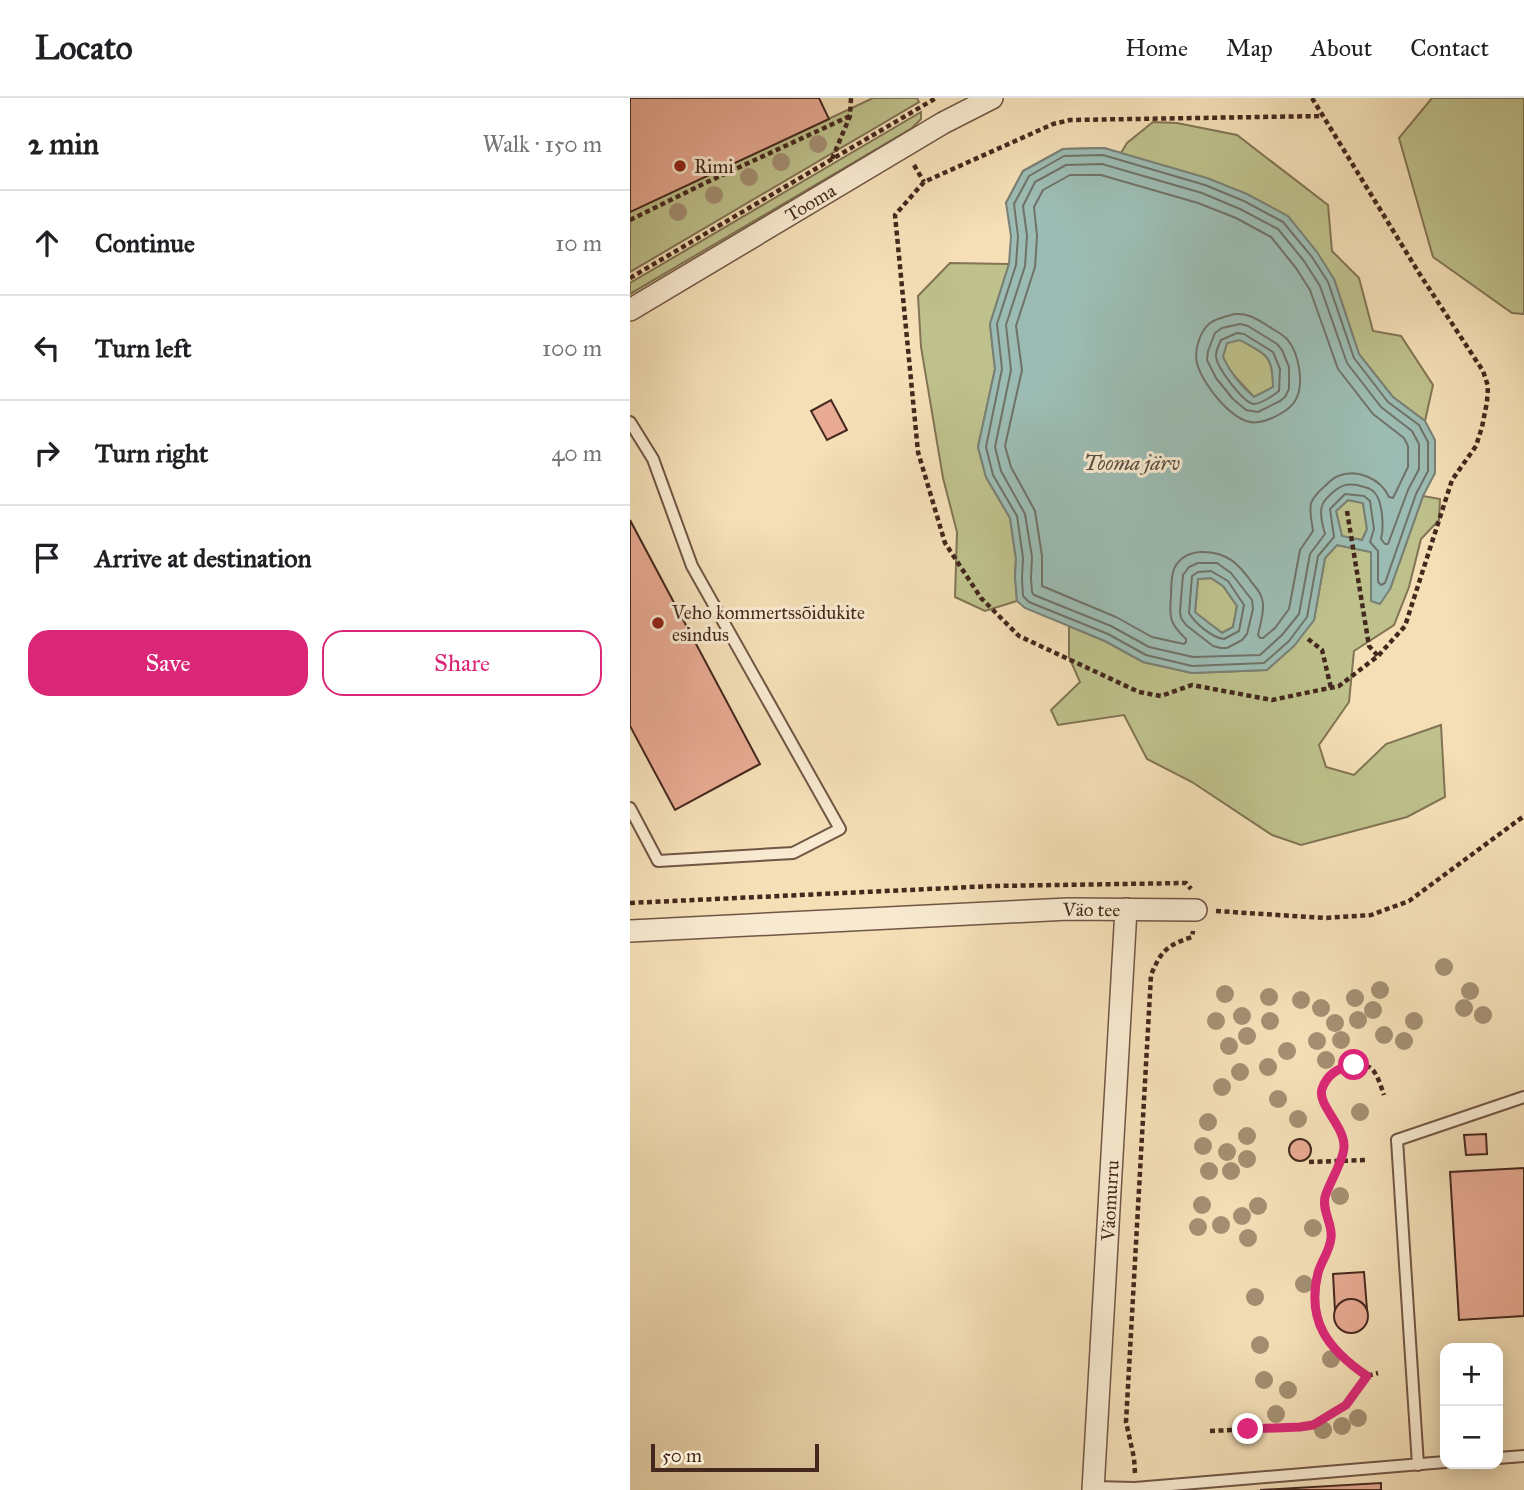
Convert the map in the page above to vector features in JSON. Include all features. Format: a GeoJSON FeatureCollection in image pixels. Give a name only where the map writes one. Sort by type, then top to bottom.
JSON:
{"type":"FeatureCollection","features":[{"type":"Feature","properties":{"kind":"street","name":"Tooma"},"geometry":{"type":"LineString","coordinates":[[630,310],[943,123],[992,98]]}},
{"type":"Feature","properties":{"kind":"street","name":"Väo tee"},"geometry":{"type":"LineString","coordinates":[[630,931],[1068,909],[1196,910]]}},
{"type":"Feature","properties":{"kind":"street","name":"Väomurru"},"geometry":{"type":"LineString","coordinates":[[1093,1488],[1126,909]]}},
{"type":"Feature","properties":{"kind":"lane"},"geometry":{"type":"LineString","coordinates":[[630,422],[653,459],[692,566],[839,829],[793,853],[658,861],[630,808]]}},
{"type":"Feature","properties":{"kind":"lane"},"geometry":{"type":"LineString","coordinates":[[1418,1465],[1397,1140],[1524,1097]]}},
{"type":"Feature","properties":{"kind":"lane"},"geometry":{"type":"LineString","coordinates":[[1503,1458],[1524,1456]]}},
{"type":"Feature","properties":{"kind":"lane"},"geometry":{"type":"LineString","coordinates":[[1093,1488],[1135,1488],[1440,1463]]}},
{"type":"Feature","properties":{"kind":"path"},"geometry":{"type":"LineString","coordinates":[[832,159],[850,116],[851,98]]}},
{"type":"Feature","properties":{"kind":"path"},"geometry":{"type":"LineString","coordinates":[[630,278],[936,98]]}},
{"type":"Feature","properties":{"kind":"path"},"geometry":{"type":"LineString","coordinates":[[1312,98],[1419,273],[1483,371],[1488,386],[1482,427],[1476,446],[1452,480],[1405,626],[1378,656],[1339,686],[1272,700],[1192,685],[1161,696],[1139,692],[1019,636],[981,598],[944,543],[918,452],[895,215],[924,183],[1053,124],[1070,120],[1323,116]]}},
{"type":"Feature","properties":{"kind":"path"},"geometry":{"type":"LineString","coordinates":[[630,220],[850,116]]}},
{"type":"Feature","properties":{"kind":"path"},"geometry":{"type":"LineString","coordinates":[[1347,511],[1369,646],[1378,656]]}},
{"type":"Feature","properties":{"kind":"path"},"geometry":{"type":"LineString","coordinates":[[1308,639],[1322,650],[1331,688]]}},
{"type":"Feature","properties":{"kind":"path"},"geometry":{"type":"LineString","coordinates":[[1196,910],[1325,918],[1371,915],[1409,901],[1524,816]]}},
{"type":"Feature","properties":{"kind":"path"},"geometry":{"type":"LineString","coordinates":[[630,902],[993,886],[1186,883],[1195,893],[1196,910],[1192,937],[1175,943],[1159,956],[1151,975],[1126,1422],[1135,1458],[1135,1488]]}},
{"type":"Feature","properties":{"kind":"path"},"geometry":{"type":"LineString","coordinates":[[1367,1376],[1326,1340],[1317,1310],[1315,1289],[1319,1270],[1332,1237],[1324,1200],[1345,1150],[1338,1125],[1321,1096],[1322,1088],[1329,1077],[1340,1067],[1354,1065],[1369,1067],[1375,1072],[1384,1095]]}},
{"type":"Feature","properties":{"kind":"path"},"geometry":{"type":"LineString","coordinates":[[1309,1162],[1366,1160]]}},
{"type":"Feature","properties":{"kind":"path"},"geometry":{"type":"LineString","coordinates":[[1210,1431],[1313,1425],[1346,1405],[1367,1376],[1378,1373]]}},
{"type":"Feature","properties":{"kind":"green space"},"geometry":{"type":"Polygon","coordinates":[[[873,98],[917,98],[919,102],[630,272],[630,212],[873,98]]]}},
{"type":"Feature","properties":{"kind":"green space"},"geometry":{"type":"Polygon","coordinates":[[[1432,98],[1524,98],[1524,314],[1512,313],[1433,257],[1399,138],[1432,98]]]}},
{"type":"Feature","properties":{"kind":"green space"},"geometry":{"type":"Polygon","coordinates":[[[921,112],[921,119],[912,128],[630,294],[630,283],[921,112]]]}},
{"type":"Feature","properties":{"kind":"green space"},"geometry":{"type":"Polygon","coordinates":[[[1153,122],[1177,123],[1237,135],[1328,205],[1332,251],[1359,278],[1373,331],[1401,336],[1433,385],[1425,421],[1393,397],[1359,354],[1334,279],[1006,203],[1023,171],[1063,149],[1104,148],[1121,153],[1127,143],[1153,122]]]}},
{"type":"Feature","properties":{"kind":"green space"},"geometry":{"type":"Polygon","coordinates":[[[950,263],[1009,264],[990,324],[995,369],[978,447],[986,477],[1010,518],[1016,559],[1017,601],[985,611],[955,597],[957,532],[943,478],[921,347],[918,296],[950,263]]]}},
{"type":"Feature","properties":{"kind":"green space"},"geometry":{"type":"Polygon","coordinates":[[[1240,339],[1262,353],[1272,368],[1273,387],[1254,397],[1228,369],[1222,357],[1227,343],[1240,339]]]}},
{"type":"Feature","properties":{"kind":"green space"},"geometry":{"type":"Polygon","coordinates":[[[1423,496],[1440,499],[1439,520],[1421,539],[1409,587],[1394,625],[1354,651],[1349,702],[1319,745],[1326,767],[1354,775],[1386,744],[1441,725],[1445,797],[1407,817],[1301,845],[1272,835],[1192,782],[1147,759],[1124,715],[1058,725],[1051,710],[1080,682],[1069,657],[1069,626],[1105,641],[1143,662],[1192,673],[1267,670],[1314,620],[1325,558],[1337,545],[1371,552],[1371,600],[1390,589],[1423,496]]]}},
{"type":"Feature","properties":{"kind":"green space"},"geometry":{"type":"Polygon","coordinates":[[[1348,500],[1363,503],[1367,529],[1362,540],[1342,537],[1336,511],[1348,500]]]}},
{"type":"Feature","properties":{"kind":"green space"},"geometry":{"type":"Polygon","coordinates":[[[1211,578],[1223,586],[1237,606],[1233,627],[1222,633],[1195,613],[1198,579],[1211,578]]]}},
{"type":"Feature","properties":{"kind":"water","name":"Tooma järv"},"geometry":{"type":"Polygon","coordinates":[[[1104,148],[1207,178],[1247,194],[1288,216],[1317,252],[1334,279],[1359,354],[1393,397],[1425,421],[1435,440],[1435,473],[1423,496],[1390,589],[1380,604],[1371,601],[1371,552],[1337,545],[1325,558],[1314,620],[1294,646],[1267,670],[1192,673],[1143,662],[1105,641],[1025,608],[1017,601],[1016,559],[1010,518],[986,477],[978,447],[995,369],[990,324],[1009,264],[1011,236],[1006,203],[1023,171],[1063,149],[1104,148]],[[1240,340],[1227,343],[1223,357],[1236,379],[1254,397],[1273,387],[1272,368],[1262,353],[1240,340]],[[1348,500],[1336,511],[1342,536],[1362,540],[1367,529],[1363,503],[1348,500]],[[1211,578],[1198,579],[1195,612],[1222,633],[1233,627],[1237,606],[1223,586],[1211,578]]]}},
{"type":"Feature","properties":{"kind":"building","name":"Rimi"},"geometry":{"type":"Polygon","coordinates":[[[630,98],[819,98],[829,119],[630,212],[630,98]]]}},
{"type":"Feature","properties":{"kind":"building"},"geometry":{"type":"Polygon","coordinates":[[[831,400],[847,430],[827,440],[811,411],[831,400]]]}},
{"type":"Feature","properties":{"kind":"building","name":"Veho kommertssõidukite esindus"},"geometry":{"type":"Polygon","coordinates":[[[630,520],[760,764],[675,810],[630,726],[630,520]]]}},
{"type":"Feature","properties":{"kind":"building"},"geometry":{"type":"Polygon","coordinates":[[[1486,1134],[1487,1154],[1466,1155],[1464,1135],[1486,1134]]]}},
{"type":"Feature","properties":{"kind":"building"},"geometry":{"type":"Polygon","coordinates":[[[1300,1139],[1308,1142],[1311,1150],[1308,1158],[1300,1161],[1292,1158],[1289,1150],[1292,1142],[1300,1139]]]}},
{"type":"Feature","properties":{"kind":"building"},"geometry":{"type":"Polygon","coordinates":[[[1524,1168],[1524,1316],[1459,1320],[1450,1172],[1524,1168]]]}},
{"type":"Feature","properties":{"kind":"building"},"geometry":{"type":"Polygon","coordinates":[[[1364,1272],[1367,1309],[1361,1302],[1349,1299],[1342,1302],[1335,1311],[1333,1274],[1364,1272]]]}},
{"type":"Feature","properties":{"kind":"building"},"geometry":{"type":"Polygon","coordinates":[[[1351,1299],[1363,1304],[1368,1316],[1363,1328],[1351,1333],[1339,1328],[1334,1316],[1339,1304],[1351,1299]]]}},
{"type":"Feature","properties":{"kind":"building"},"geometry":{"type":"Polygon","coordinates":[[[1381,1483],[1381,1490],[1260,1490],[1381,1483]]]}},
{"type":"Feature","properties":{"kind":"place","name":"Rimi"},"geometry":{"type":"Point","coordinates":[680,166]}},
{"type":"Feature","properties":{"kind":"place","name":"Veho kommertssõidukite esindus"},"geometry":{"type":"Point","coordinates":[658,623]}},
{"type":"Feature","properties":{"kind":"route"},"geometry":{"type":"LineString","coordinates":[[1248,1429],[1313,1425],[1346,1405],[1367,1376],[1326,1340],[1320,1326],[1315,1289],[1319,1270],[1332,1237],[1324,1200],[1345,1150],[1338,1125],[1321,1096],[1322,1088],[1340,1067],[1354,1065]]}}]}
